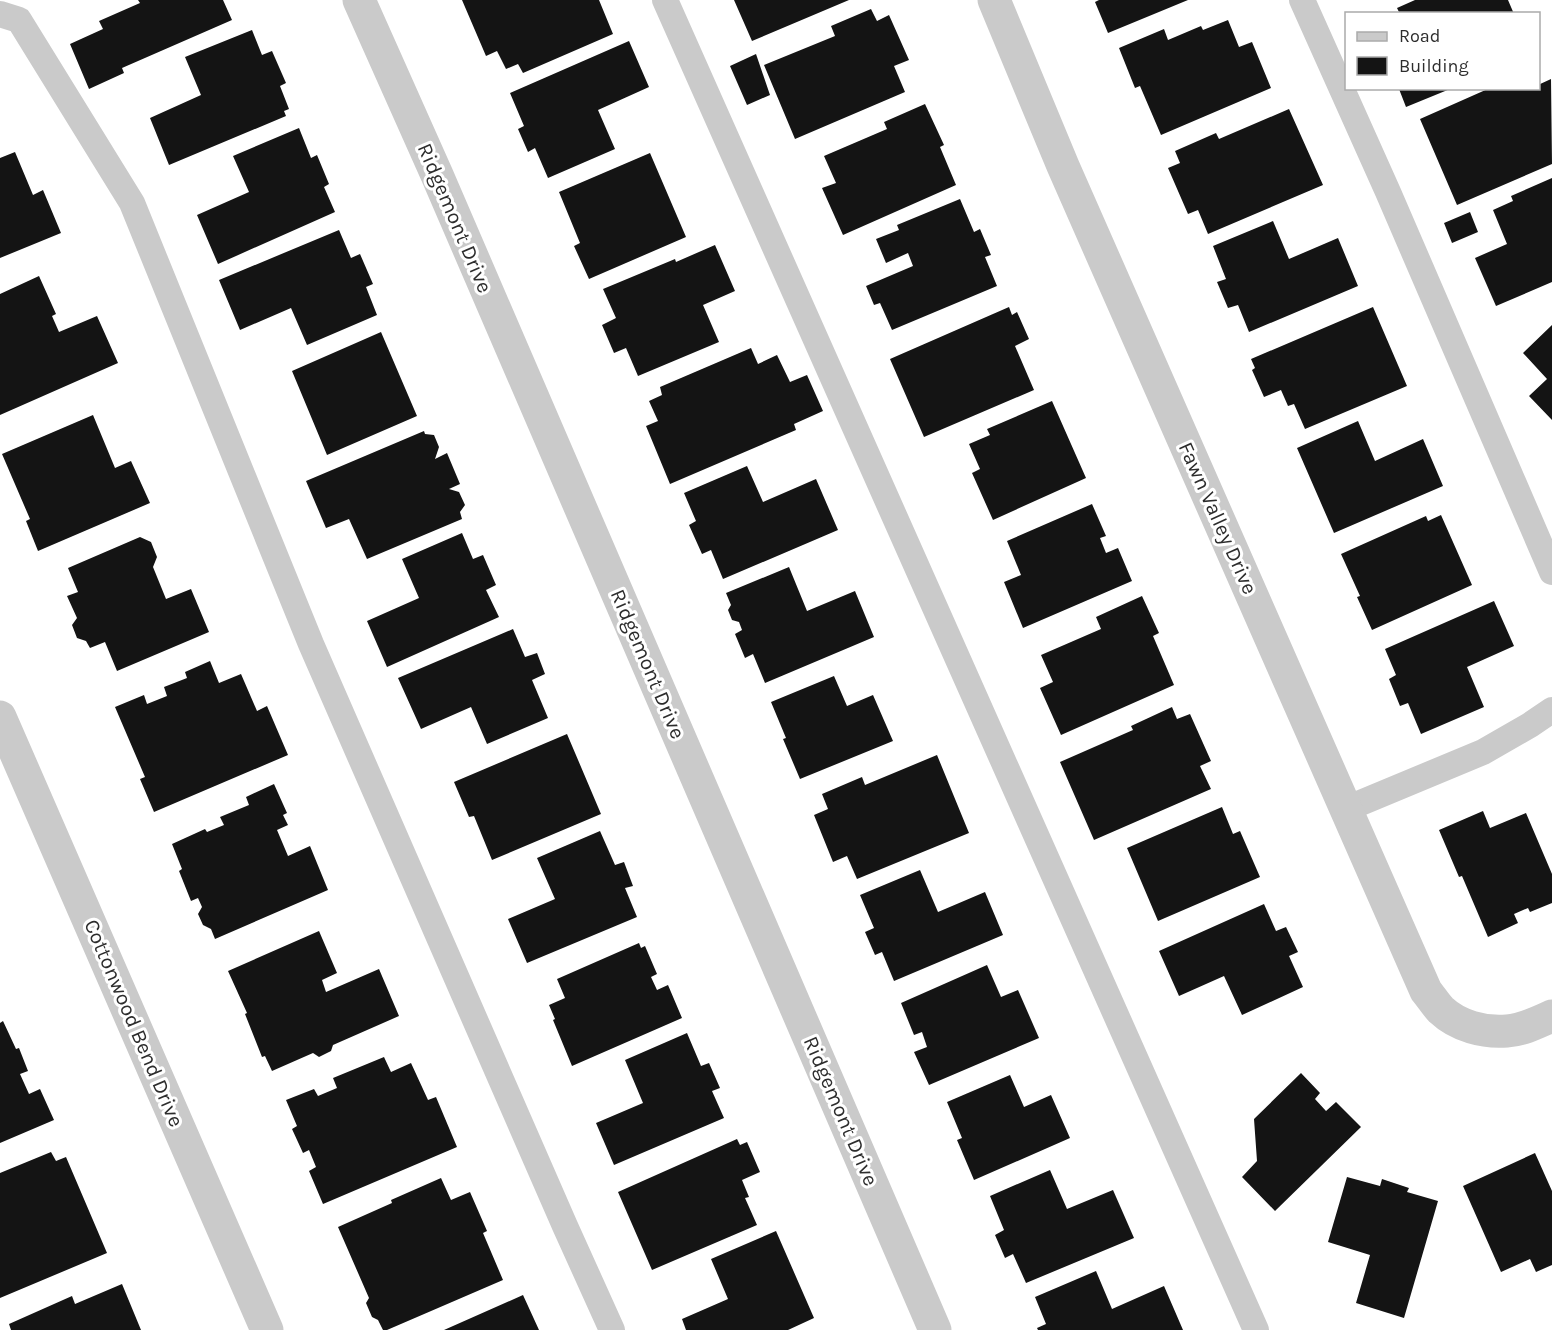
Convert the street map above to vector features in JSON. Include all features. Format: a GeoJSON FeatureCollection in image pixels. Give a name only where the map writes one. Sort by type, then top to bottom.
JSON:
{"type":"FeatureCollection","features":[{"type":"Feature","properties":{"kind":"street","name":"Ridgemont Drive"},"geometry":{"type":"LineString","coordinates":[[359,0],[935,1330]]}},
{"type":"Feature","properties":{"kind":"street","name":"Fawn Valley Drive"},"geometry":{"type":"LineString","coordinates":[[994,0],[1063,166],[1426,991],[1441,1010],[1461,1023],[1484,1031],[1508,1031],[1532,1025],[1552,1016]]}},
{"type":"Feature","properties":{"kind":"street","name":"Cottonwood Bend Drive"},"geometry":{"type":"LineString","coordinates":[[0,717],[267,1330]]}},
{"type":"Feature","properties":{"kind":"lane"},"geometry":{"type":"LineString","coordinates":[[664,0],[1257,1330]]}},
{"type":"Feature","properties":{"kind":"lane"},"geometry":{"type":"LineString","coordinates":[[1302,0],[1388,192],[1552,572]]}},
{"type":"Feature","properties":{"kind":"lane"},"geometry":{"type":"LineString","coordinates":[[0,14],[19,20],[132,203],[311,644],[612,1330]]}},
{"type":"Feature","properties":{"kind":"lane"},"geometry":{"type":"LineString","coordinates":[[1346,809],[1483,752],[1552,710]]}},
{"type":"Feature","properties":{"kind":"building"},"geometry":{"type":"Polygon","coordinates":[[[138,0],[223,0],[232,20],[122,68],[124,73],[89,89],[70,44],[103,29],[99,21],[140,3],[138,0]]]}},
{"type":"Feature","properties":{"kind":"building"},"geometry":{"type":"Polygon","coordinates":[[[462,0],[599,0],[613,34],[523,73],[518,64],[506,69],[497,51],[486,56],[462,0]]]}},
{"type":"Feature","properties":{"kind":"building"},"geometry":{"type":"Polygon","coordinates":[[[734,0],[849,0],[752,41],[734,0]]]}},
{"type":"Feature","properties":{"kind":"building"},"geometry":{"type":"Polygon","coordinates":[[[1099,0],[1188,0],[1108,33],[1095,2],[1099,0]]]}},
{"type":"Feature","properties":{"kind":"building"},"geometry":{"type":"Polygon","coordinates":[[[1415,0],[1508,0],[1513,12],[1399,12],[1397,8],[1415,0]]]}},
{"type":"Feature","properties":{"kind":"building"},"geometry":{"type":"Polygon","coordinates":[[[871,9],[877,21],[889,15],[909,60],[894,66],[905,92],[795,139],[764,65],[835,36],[831,26],[871,9]]]}},
{"type":"Feature","properties":{"kind":"building"},"geometry":{"type":"Polygon","coordinates":[[[1228,20],[1239,47],[1252,42],[1271,88],[1161,135],[1140,86],[1135,88],[1119,48],[1164,29],[1168,40],[1201,26],[1203,30],[1228,20]]]}},
{"type":"Feature","properties":{"kind":"building"},"geometry":{"type":"Polygon","coordinates":[[[252,30],[262,55],[272,51],[286,83],[280,86],[289,109],[284,111],[286,116],[169,165],[150,118],[201,95],[185,57],[252,30]]]}},
{"type":"Feature","properties":{"kind":"building"},"geometry":{"type":"Polygon","coordinates":[[[629,41],[649,87],[598,110],[615,149],[548,178],[535,148],[528,152],[518,129],[524,126],[510,93],[629,41]]]}},
{"type":"Feature","properties":{"kind":"building"},"geometry":{"type":"Polygon","coordinates":[[[756,54],[770,95],[747,105],[730,66],[756,54]]]}},
{"type":"Feature","properties":{"kind":"building"},"geometry":{"type":"Polygon","coordinates":[[[1551,79],[1552,164],[1457,205],[1420,119],[1485,90],[1540,90],[1540,84],[1551,79]]]}},
{"type":"Feature","properties":{"kind":"building"},"geometry":{"type":"Polygon","coordinates":[[[1399,90],[1448,90],[1406,107],[1399,90]]]}},
{"type":"Feature","properties":{"kind":"building"},"geometry":{"type":"Polygon","coordinates":[[[925,104],[944,145],[940,147],[956,185],[843,235],[822,188],[836,183],[824,156],[887,129],[884,122],[925,104]]]}},
{"type":"Feature","properties":{"kind":"building"},"geometry":{"type":"Polygon","coordinates":[[[1289,109],[1323,185],[1208,234],[1198,210],[1188,214],[1168,168],[1180,163],[1175,151],[1216,133],[1219,139],[1289,109]]]}},
{"type":"Feature","properties":{"kind":"building"},"geometry":{"type":"Polygon","coordinates":[[[299,128],[311,158],[317,155],[329,184],[324,187],[335,212],[218,264],[197,215],[249,192],[233,156],[299,128]]]}},
{"type":"Feature","properties":{"kind":"building"},"geometry":{"type":"Polygon","coordinates":[[[15,152],[33,195],[43,190],[61,233],[0,258],[0,158],[15,152]]]}},
{"type":"Feature","properties":{"kind":"building"},"geometry":{"type":"Polygon","coordinates":[[[650,153],[686,237],[589,279],[574,246],[580,243],[559,192],[650,153]]]}},
{"type":"Feature","properties":{"kind":"building"},"geometry":{"type":"Polygon","coordinates":[[[1552,178],[1552,282],[1496,306],[1475,258],[1507,244],[1493,210],[1513,201],[1511,196],[1552,178]]]}},
{"type":"Feature","properties":{"kind":"building"},"geometry":{"type":"Polygon","coordinates":[[[960,199],[974,232],[980,229],[991,255],[985,257],[997,286],[892,330],[880,303],[874,305],[866,286],[913,266],[908,253],[886,263],[876,239],[899,230],[897,225],[960,199]]]}},
{"type":"Feature","properties":{"kind":"building"},"geometry":{"type":"Polygon","coordinates":[[[1470,212],[1478,232],[1452,243],[1444,223],[1470,212]]]}},
{"type":"Feature","properties":{"kind":"building"},"geometry":{"type":"Polygon","coordinates":[[[1273,221],[1289,259],[1338,238],[1358,286],[1249,332],[1238,305],[1228,308],[1217,282],[1226,279],[1213,246],[1273,221]]]}},
{"type":"Feature","properties":{"kind":"building"},"geometry":{"type":"Polygon","coordinates":[[[339,230],[351,258],[360,254],[373,284],[366,287],[377,315],[307,345],[291,308],[240,330],[219,280],[339,230]]]}},
{"type":"Feature","properties":{"kind":"building"},"geometry":{"type":"Polygon","coordinates":[[[715,245],[735,291],[703,305],[719,342],[638,376],[626,348],[614,353],[602,325],[616,318],[603,289],[715,245]]]}},
{"type":"Feature","properties":{"kind":"building"},"geometry":{"type":"Polygon","coordinates":[[[39,276],[56,314],[52,316],[59,332],[97,316],[118,363],[0,415],[0,294],[39,276]]]}},
{"type":"Feature","properties":{"kind":"building"},"geometry":{"type":"Polygon","coordinates":[[[1009,307],[1012,315],[1017,312],[1029,339],[1015,346],[1034,390],[924,437],[890,359],[1009,307]]]}},
{"type":"Feature","properties":{"kind":"building"},"geometry":{"type":"Polygon","coordinates":[[[1373,307],[1407,386],[1305,429],[1294,404],[1288,406],[1281,390],[1264,397],[1252,370],[1255,368],[1251,359],[1373,307]]]}},
{"type":"Feature","properties":{"kind":"building"},"geometry":{"type":"Polygon","coordinates":[[[1552,325],[1552,420],[1529,396],[1547,379],[1523,353],[1552,325]]]}},
{"type":"Feature","properties":{"kind":"building"},"geometry":{"type":"Polygon","coordinates":[[[381,332],[417,416],[327,455],[292,371],[381,332]]]}},
{"type":"Feature","properties":{"kind":"building"},"geometry":{"type":"Polygon","coordinates":[[[751,348],[758,364],[777,355],[790,382],[807,375],[823,411],[794,424],[796,430],[670,484],[646,426],[658,421],[649,401],[662,395],[660,387],[751,348]]]}},
{"type":"Feature","properties":{"kind":"building"},"geometry":{"type":"Polygon","coordinates":[[[1052,401],[1086,478],[993,520],[972,473],[980,469],[969,444],[990,435],[987,429],[1052,401]]]}},
{"type":"Feature","properties":{"kind":"building"},"geometry":{"type":"Polygon","coordinates":[[[93,415],[115,468],[131,461],[150,503],[38,551],[26,521],[30,519],[2,454],[93,415]]]}},
{"type":"Feature","properties":{"kind":"building"},"geometry":{"type":"Polygon","coordinates":[[[1358,421],[1375,461],[1423,439],[1443,486],[1334,533],[1297,448],[1358,421]]]}},
{"type":"Feature","properties":{"kind":"building"},"geometry":{"type":"Polygon","coordinates":[[[424,431],[425,434],[434,435],[439,447],[435,459],[447,453],[460,484],[449,489],[459,492],[465,505],[460,512],[462,519],[367,559],[349,519],[326,528],[306,481],[424,431]]]}},
{"type":"Feature","properties":{"kind":"building"},"geometry":{"type":"Polygon","coordinates":[[[747,466],[763,502],[816,479],[838,530],[723,579],[711,550],[702,554],[689,525],[696,521],[684,493],[747,466]]]}},
{"type":"Feature","properties":{"kind":"building"},"geometry":{"type":"Polygon","coordinates":[[[1092,504],[1106,536],[1100,538],[1106,553],[1118,548],[1132,581],[1023,628],[1004,582],[1021,575],[1007,541],[1092,504]]]}},
{"type":"Feature","properties":{"kind":"building"},"geometry":{"type":"Polygon","coordinates":[[[1441,515],[1472,585],[1372,630],[1341,554],[1426,516],[1428,521],[1441,515]]]}},
{"type":"Feature","properties":{"kind":"building"},"geometry":{"type":"Polygon","coordinates":[[[462,533],[473,559],[483,555],[496,585],[486,590],[499,617],[387,667],[367,621],[419,598],[402,559],[462,533]]]}},
{"type":"Feature","properties":{"kind":"building"},"geometry":{"type":"Polygon","coordinates":[[[140,537],[151,542],[157,557],[153,567],[166,599],[191,589],[209,632],[117,671],[105,642],[90,648],[86,641],[77,638],[72,625],[77,618],[67,596],[78,592],[68,568],[140,537]]]}},
{"type":"Feature","properties":{"kind":"building"},"geometry":{"type":"Polygon","coordinates":[[[789,567],[807,611],[855,591],[874,637],[765,683],[753,654],[745,658],[735,634],[742,630],[739,622],[732,620],[728,610],[731,605],[726,593],[789,567]]]}},
{"type":"Feature","properties":{"kind":"building"},"geometry":{"type":"Polygon","coordinates":[[[1142,596],[1159,633],[1153,636],[1174,685],[1061,735],[1040,688],[1053,682],[1041,655],[1101,629],[1096,617],[1142,596]]]}},
{"type":"Feature","properties":{"kind":"building"},"geometry":{"type":"Polygon","coordinates":[[[1494,601],[1514,646],[1467,667],[1484,707],[1421,734],[1408,703],[1400,706],[1389,679],[1396,675],[1385,649],[1494,601]]]}},
{"type":"Feature","properties":{"kind":"building"},"geometry":{"type":"Polygon","coordinates":[[[513,629],[525,657],[537,653],[545,674],[532,680],[548,718],[487,744],[471,707],[421,729],[398,678],[513,629]]]}},
{"type":"Feature","properties":{"kind":"building"},"geometry":{"type":"Polygon","coordinates":[[[210,661],[219,683],[241,674],[257,711],[267,706],[288,755],[154,812],[140,779],[145,777],[115,707],[144,695],[147,704],[167,696],[164,687],[187,678],[185,672],[210,661]]]}},
{"type":"Feature","properties":{"kind":"building"},"geometry":{"type":"Polygon","coordinates":[[[834,676],[847,706],[873,695],[893,741],[800,779],[783,739],[786,738],[771,702],[834,676]]]}},
{"type":"Feature","properties":{"kind":"building"},"geometry":{"type":"Polygon","coordinates":[[[1172,707],[1177,719],[1190,714],[1211,761],[1200,766],[1211,789],[1094,840],[1060,762],[1133,730],[1131,726],[1172,707]]]}},
{"type":"Feature","properties":{"kind":"building"},"geometry":{"type":"Polygon","coordinates":[[[567,734],[601,814],[492,860],[474,816],[469,817],[454,782],[567,734]]]}},
{"type":"Feature","properties":{"kind":"building"},"geometry":{"type":"Polygon","coordinates":[[[937,755],[969,833],[857,879],[847,856],[833,862],[814,815],[828,809],[822,794],[862,777],[865,785],[937,755]]]}},
{"type":"Feature","properties":{"kind":"building"},"geometry":{"type":"Polygon","coordinates":[[[274,784],[287,813],[283,815],[288,825],[277,830],[288,856],[310,846],[328,890],[215,939],[211,929],[203,925],[198,914],[202,907],[198,898],[191,901],[179,871],[182,869],[172,844],[205,829],[207,832],[224,825],[220,817],[249,805],[246,797],[274,784]]]}},
{"type":"Feature","properties":{"kind":"building"},"geometry":{"type":"Polygon","coordinates":[[[1222,807],[1233,834],[1240,831],[1260,877],[1158,921],[1127,848],[1222,807]]]}},
{"type":"Feature","properties":{"kind":"building"},"geometry":{"type":"Polygon","coordinates":[[[1483,811],[1490,828],[1526,813],[1552,874],[1552,903],[1530,912],[1528,908],[1514,914],[1518,923],[1488,937],[1439,830],[1483,811]]]}},
{"type":"Feature","properties":{"kind":"building"},"geometry":{"type":"Polygon","coordinates":[[[600,831],[615,865],[624,862],[633,886],[625,888],[637,917],[527,963],[508,919],[555,899],[537,858],[600,831]]]}},
{"type":"Feature","properties":{"kind":"building"},"geometry":{"type":"Polygon","coordinates":[[[920,870],[938,912],[985,892],[1003,935],[894,981],[882,952],[875,955],[865,932],[874,928],[860,895],[920,870]]]}},
{"type":"Feature","properties":{"kind":"building"},"geometry":{"type":"Polygon","coordinates":[[[1264,904],[1276,931],[1286,927],[1298,952],[1289,956],[1303,987],[1242,1015],[1224,976],[1179,996],[1159,951],[1264,904]]]}},
{"type":"Feature","properties":{"kind":"building"},"geometry":{"type":"Polygon","coordinates":[[[319,931],[337,973],[322,980],[326,992],[379,969],[399,1016],[333,1045],[331,1051],[319,1057],[313,1053],[272,1071],[265,1056],[262,1057],[245,1014],[247,1013],[228,971],[319,931]]]}},
{"type":"Feature","properties":{"kind":"building"},"geometry":{"type":"Polygon","coordinates":[[[639,943],[641,948],[645,946],[657,974],[651,977],[657,990],[668,985],[682,1018],[572,1066],[549,1005],[565,998],[557,979],[639,943]]]}},
{"type":"Feature","properties":{"kind":"building"},"geometry":{"type":"Polygon","coordinates":[[[987,965],[1001,997],[1018,990],[1039,1038],[929,1085],[914,1052],[927,1047],[922,1032],[914,1035],[901,1003],[987,965]]]}},
{"type":"Feature","properties":{"kind":"building"},"geometry":{"type":"Polygon","coordinates":[[[3,1021],[16,1049],[19,1048],[28,1071],[20,1074],[29,1094],[40,1089],[54,1120],[0,1143],[0,1023],[3,1021]]]}},
{"type":"Feature","properties":{"kind":"building"},"geometry":{"type":"Polygon","coordinates":[[[687,1033],[701,1066],[709,1063],[720,1088],[712,1091],[724,1118],[614,1165],[596,1123],[643,1103],[625,1060],[687,1033]]]}},
{"type":"Feature","properties":{"kind":"building"},"geometry":{"type":"Polygon","coordinates":[[[384,1057],[391,1072],[411,1063],[428,1100],[436,1097],[457,1147],[323,1204],[309,1171],[316,1167],[309,1150],[303,1153],[292,1129],[297,1126],[286,1100],[314,1089],[318,1096],[337,1088],[333,1078],[384,1057]]]}},
{"type":"Feature","properties":{"kind":"building"},"geometry":{"type":"Polygon","coordinates":[[[1301,1073],[1320,1093],[1315,1099],[1326,1111],[1336,1102],[1361,1127],[1275,1211],[1242,1177],[1257,1161],[1254,1119],[1301,1073]]]}},
{"type":"Feature","properties":{"kind":"building"},"geometry":{"type":"Polygon","coordinates":[[[1010,1075],[1024,1107],[1051,1095],[1070,1138],[974,1180],[957,1140],[962,1138],[947,1102],[1010,1075]]]}},
{"type":"Feature","properties":{"kind":"building"},"geometry":{"type":"Polygon","coordinates":[[[737,1139],[740,1145],[747,1142],[760,1172],[742,1180],[749,1197],[745,1198],[757,1225],[652,1270],[618,1192],[737,1139]]]}},
{"type":"Feature","properties":{"kind":"building"},"geometry":{"type":"Polygon","coordinates":[[[51,1152],[56,1161],[66,1157],[107,1253],[0,1298],[0,1173],[51,1152]]]}},
{"type":"Feature","properties":{"kind":"building"},"geometry":{"type":"Polygon","coordinates":[[[1535,1153],[1552,1191],[1552,1265],[1536,1272],[1530,1259],[1501,1272],[1463,1186],[1535,1153]]]}},
{"type":"Feature","properties":{"kind":"building"},"geometry":{"type":"Polygon","coordinates":[[[1050,1170],[1067,1209],[1113,1190],[1134,1238],[1026,1283],[1013,1254],[1005,1258],[995,1235],[1004,1230],[990,1196],[1050,1170]]]}},
{"type":"Feature","properties":{"kind":"building"},"geometry":{"type":"Polygon","coordinates":[[[1347,1177],[1380,1186],[1382,1179],[1409,1188],[1407,1192],[1438,1201],[1404,1318],[1356,1303],[1370,1255],[1328,1242],[1347,1177]]]}},
{"type":"Feature","properties":{"kind":"building"},"geometry":{"type":"Polygon","coordinates":[[[441,1178],[451,1200],[470,1192],[487,1231],[483,1233],[503,1280],[383,1330],[378,1320],[372,1317],[366,1303],[369,1298],[338,1227],[441,1178]]]}},
{"type":"Feature","properties":{"kind":"building"},"geometry":{"type":"Polygon","coordinates":[[[776,1231],[814,1318],[788,1330],[686,1330],[682,1319],[728,1299],[711,1259],[776,1231]]]}},
{"type":"Feature","properties":{"kind":"building"},"geometry":{"type":"Polygon","coordinates":[[[1096,1271],[1112,1309],[1164,1286],[1183,1330],[1038,1330],[1037,1328],[1046,1324],[1035,1297],[1096,1271]]]}},
{"type":"Feature","properties":{"kind":"building"},"geometry":{"type":"Polygon","coordinates":[[[122,1284],[141,1330],[11,1330],[9,1324],[72,1296],[75,1304],[122,1284]]]}},
{"type":"Feature","properties":{"kind":"building"},"geometry":{"type":"Polygon","coordinates":[[[523,1295],[539,1330],[444,1330],[523,1295]]]}}]}
